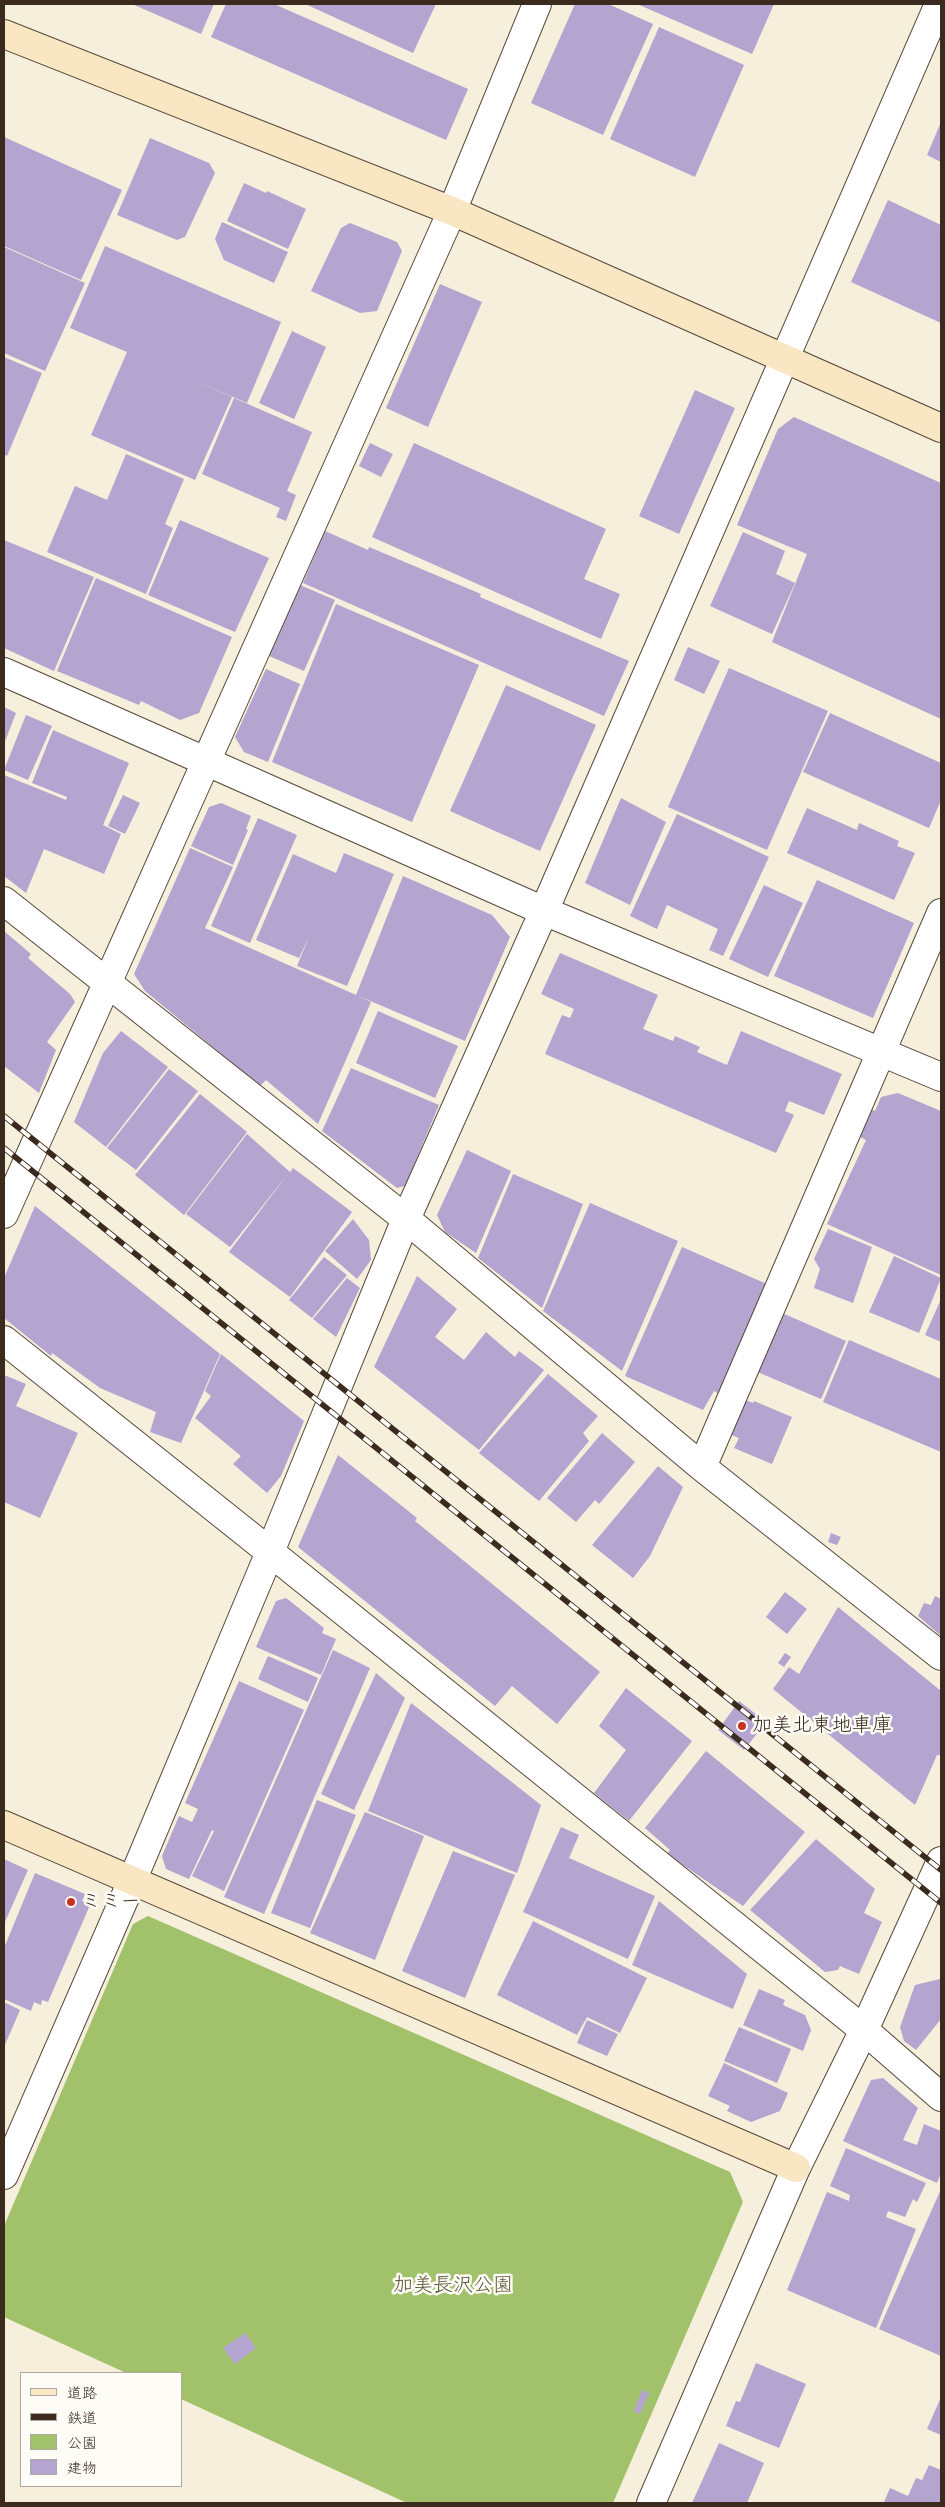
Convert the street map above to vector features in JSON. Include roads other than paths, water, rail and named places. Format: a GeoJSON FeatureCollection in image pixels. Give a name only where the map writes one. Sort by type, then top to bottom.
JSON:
{"type":"FeatureCollection","features":[{"type":"Feature","properties":{"kind":"street"},"geometry":{"type":"LineString","coordinates":[[4,1214],[452,211],[537,4]]}},
{"type":"Feature","properties":{"kind":"street"},"geometry":{"type":"LineString","coordinates":[[4,2175],[132,1881],[270,1552],[406,1219],[544,911],[939,4]]}},
{"type":"Feature","properties":{"kind":"street"},"geometry":{"type":"LineString","coordinates":[[4,34],[452,211],[941,428]]}},
{"type":"Feature","properties":{"kind":"street"},"geometry":{"type":"LineString","coordinates":[[4,672],[544,911],[941,1077]]}},
{"type":"Feature","properties":{"kind":"street"},"geometry":{"type":"LineString","coordinates":[[4,901],[406,1219],[702,1467],[941,1656]]}},
{"type":"Feature","properties":{"kind":"street"},"geometry":{"type":"LineString","coordinates":[[702,1467],[883,1052],[941,913]]}},
{"type":"Feature","properties":{"kind":"street"},"geometry":{"type":"LineString","coordinates":[[4,1340],[864,2030],[941,2097]]}},
{"type":"Feature","properties":{"kind":"street"},"geometry":{"type":"LineString","coordinates":[[4,1825],[796,2168]]}},
{"type":"Feature","properties":{"kind":"street"},"geometry":{"type":"LineString","coordinates":[[651,2503],[796,2168],[864,2030],[941,1861]]}},
{"type":"Feature","properties":{"kind":"railway"},"geometry":{"type":"LineString","coordinates":[[4,1116],[941,1870]]}},
{"type":"Feature","properties":{"kind":"railway"},"geometry":{"type":"LineString","coordinates":[[4,1148],[941,1903]]}},
{"type":"Feature","properties":{"kind":"place","name":"加美北東地車庫"},"geometry":{"type":"Point","coordinates":[742,1726]}},
{"type":"Feature","properties":{"kind":"place","name":"ミミー"},"geometry":{"type":"Point","coordinates":[71,1902]}},
{"type":"Feature","properties":{"kind":"park label","name":"加美長沢公園"},"geometry":{"type":"Point","coordinates":[453,2286]}}]}
